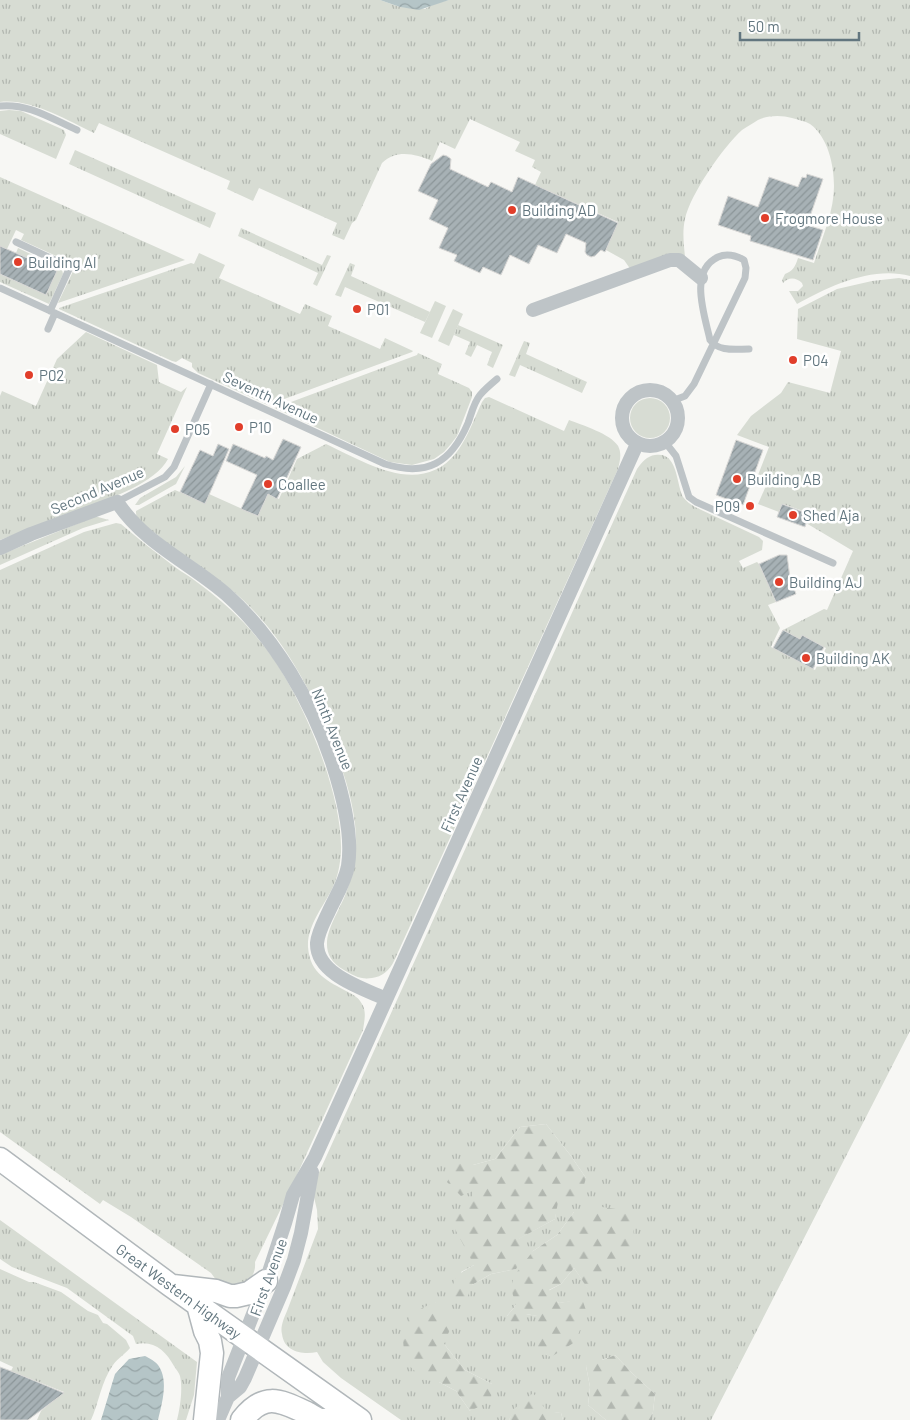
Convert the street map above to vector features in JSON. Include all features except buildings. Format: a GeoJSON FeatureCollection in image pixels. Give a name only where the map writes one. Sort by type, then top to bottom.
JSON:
{"type":"FeatureCollection","features":[{"type":"Feature","properties":{"kind":"highway","name":"Great Western Highway"},"geometry":{"type":"LineString","coordinates":[[0,1159],[170,1285],[360,1420]]}},
{"type":"Feature","properties":{"kind":"highway"},"geometry":{"type":"LineString","coordinates":[[170,1285],[216,1291],[236,1296],[249,1293],[266,1281]]}},
{"type":"Feature","properties":{"kind":"highway"},"geometry":{"type":"LineString","coordinates":[[198,1305],[212,1353],[205,1420]]}},
{"type":"Feature","properties":{"kind":"highway"},"geometry":{"type":"LineString","coordinates":[[242,1420],[249,1410],[267,1401],[275,1401],[285,1403],[320,1420],[348,1420]]}},
{"type":"Feature","properties":{"kind":"street"},"geometry":{"type":"LineString","coordinates":[[533,310],[670,260],[679,260],[701,278]]}},
{"type":"Feature","properties":{"kind":"street"},"geometry":{"type":"LineString","coordinates":[[651,390],[663,393],[672,401],[678,412],[678,424],[673,435],[665,442],[652,446],[637,444],[626,434],[621,420],[622,412],[628,400],[639,392],[651,390]]}},
{"type":"Feature","properties":{"kind":"street","name":"First Avenue"},"geometry":{"type":"LineString","coordinates":[[218,1420],[228,1397],[240,1387],[266,1281],[293,1195],[315,1158],[637,444]]}},
{"type":"Feature","properties":{"kind":"street","name":"Second Avenue"},"geometry":{"type":"LineString","coordinates":[[0,548],[31,534],[117,502]]}},
{"type":"Feature","properties":{"kind":"street","name":"Ninth Avenue"},"geometry":{"type":"LineString","coordinates":[[117,502],[125,515],[159,547],[226,594],[253,622],[289,670],[314,717],[333,765],[348,826],[348,866],[343,883],[322,926],[317,942],[320,956],[328,969],[341,978],[386,999]]}},
{"type":"Feature","properties":{"kind":"street","name":"First Avenue"},"geometry":{"type":"LineString","coordinates":[[251,1343],[294,1260],[315,1158]]}},
{"type":"Feature","properties":{"kind":"lane"},"geometry":{"type":"LineString","coordinates":[[0,106],[32,110],[77,130]]}},
{"type":"Feature","properties":{"kind":"lane"},"geometry":{"type":"LineString","coordinates":[[16,242],[70,267],[48,329]]}},
{"type":"Feature","properties":{"kind":"lane"},"geometry":{"type":"LineString","coordinates":[[672,401],[685,396],[690,390],[714,346],[744,278],[746,268],[744,260],[736,255],[726,255],[710,263],[701,278],[700,296],[710,340],[714,346],[721,349],[749,349]]}},
{"type":"Feature","properties":{"kind":"lane","name":"Seventh Avenue"},"geometry":{"type":"LineString","coordinates":[[0,288],[399,469],[414,470],[426,467],[449,455],[463,434],[479,396],[497,379]]}},
{"type":"Feature","properties":{"kind":"lane","name":"Second Avenue"},"geometry":{"type":"LineString","coordinates":[[117,502],[165,476],[174,467],[211,384]]}},
{"type":"Feature","properties":{"kind":"lane"},"geometry":{"type":"LineString","coordinates":[[665,442],[676,456],[690,497],[696,502],[833,563]]}},
{"type":"Feature","properties":{"kind":"green space"},"geometry":{"type":"Polygon","coordinates":[[[0,0],[380,0],[400,7],[425,9],[436,3],[449,0],[910,0],[910,276],[881,274],[866,276],[837,285],[797,304],[789,291],[798,291],[803,286],[802,283],[795,279],[787,280],[783,283],[782,280],[785,274],[790,272],[796,264],[798,258],[814,263],[830,215],[834,178],[826,144],[816,130],[806,122],[779,116],[762,118],[742,130],[708,172],[693,197],[685,219],[683,234],[685,257],[631,270],[624,260],[606,250],[618,222],[535,185],[541,172],[532,167],[535,160],[515,151],[520,142],[470,119],[455,149],[440,142],[432,161],[419,156],[400,154],[382,163],[356,220],[352,223],[344,240],[332,235],[337,223],[259,188],[253,201],[227,189],[230,181],[99,123],[94,133],[60,116],[24,103],[0,102],[0,0]]]}},
{"type":"Feature","properties":{"kind":"green space"},"geometry":{"type":"Polygon","coordinates":[[[0,111],[21,111],[64,130],[66,135],[56,159],[0,134],[0,111]]]}},
{"type":"Feature","properties":{"kind":"green space"},"geometry":{"type":"Polygon","coordinates":[[[75,150],[216,213],[210,228],[69,164],[75,150]]]}},
{"type":"Feature","properties":{"kind":"green space"},"geometry":{"type":"Polygon","coordinates":[[[0,177],[185,260],[58,303],[76,265],[21,240],[24,234],[16,230],[7,249],[0,246],[0,177]]]}},
{"type":"Feature","properties":{"kind":"green space"},"geometry":{"type":"Polygon","coordinates":[[[241,228],[322,265],[327,255],[331,256],[317,286],[313,284],[318,273],[238,236],[241,228]]]}},
{"type":"Feature","properties":{"kind":"green space"},"geometry":{"type":"Polygon","coordinates":[[[18,248],[62,270],[63,274],[49,304],[0,282],[0,274],[46,295],[57,271],[16,253],[18,248]]]}},
{"type":"Feature","properties":{"kind":"green space"},"geometry":{"type":"Polygon","coordinates":[[[199,253],[225,265],[219,278],[300,314],[305,304],[332,316],[328,326],[380,349],[385,338],[413,351],[268,405],[198,373],[192,367],[192,363],[182,358],[176,362],[172,361],[59,309],[191,263],[194,264],[199,253]]]}},
{"type":"Feature","properties":{"kind":"green space"},"geometry":{"type":"Polygon","coordinates":[[[350,263],[355,265],[351,276],[430,312],[425,322],[345,287],[341,297],[335,295],[350,263]]]}},
{"type":"Feature","properties":{"kind":"green space"},"geometry":{"type":"Polygon","coordinates":[[[899,278],[910,280],[910,1031],[711,1420],[652,1420],[655,1394],[615,1355],[586,1366],[590,1387],[588,1405],[606,1420],[563,1420],[561,1413],[515,1409],[509,1420],[401,1420],[341,1378],[323,1362],[317,1352],[295,1351],[286,1345],[284,1340],[283,1322],[318,1229],[317,1210],[313,1193],[317,1177],[637,469],[645,460],[655,455],[663,455],[668,458],[675,469],[683,497],[687,501],[695,507],[759,537],[763,541],[762,550],[739,561],[743,568],[757,562],[759,564],[776,602],[768,605],[780,628],[771,647],[815,670],[826,648],[802,635],[800,639],[783,630],[824,609],[827,610],[853,551],[806,523],[809,513],[783,504],[779,512],[758,504],[769,479],[758,475],[769,447],[737,435],[751,416],[781,393],[788,382],[830,393],[841,351],[797,339],[798,309],[837,289],[872,281],[899,278]],[[546,1124],[520,1127],[495,1159],[473,1165],[474,1265],[461,1272],[472,1285],[491,1274],[516,1269],[516,1240],[555,1219],[557,1202],[586,1178],[546,1124]],[[574,1212],[557,1235],[533,1251],[516,1305],[507,1316],[526,1314],[538,1316],[582,1300],[559,1303],[548,1291],[561,1284],[574,1268],[590,1291],[574,1212]],[[435,1302],[439,1382],[456,1391],[470,1411],[492,1384],[465,1370],[444,1344],[435,1302]]]}},
{"type":"Feature","properties":{"kind":"green space"},"geometry":{"type":"Polygon","coordinates":[[[435,301],[446,306],[432,338],[420,333],[435,301]]]}},
{"type":"Feature","properties":{"kind":"green space"},"geometry":{"type":"Polygon","coordinates":[[[453,309],[463,314],[449,346],[438,341],[453,309]]]}},
{"type":"Feature","properties":{"kind":"green space"},"geometry":{"type":"Polygon","coordinates":[[[458,325],[503,345],[493,368],[487,365],[492,352],[477,345],[471,357],[465,354],[470,342],[454,335],[458,325]]]}},
{"type":"Feature","properties":{"kind":"green space"},"geometry":{"type":"Polygon","coordinates":[[[86,332],[157,365],[159,382],[181,392],[187,387],[157,454],[168,459],[149,479],[119,495],[0,540],[0,396],[2,391],[36,406],[57,359],[86,332]]]}},
{"type":"Feature","properties":{"kind":"green space"},"geometry":{"type":"Polygon","coordinates":[[[524,341],[530,343],[526,354],[587,382],[582,393],[520,365],[515,377],[509,375],[524,341]]]}},
{"type":"Feature","properties":{"kind":"green space"},"geometry":{"type":"Polygon","coordinates":[[[418,353],[442,364],[438,374],[469,388],[472,392],[472,397],[457,436],[444,452],[434,459],[412,465],[390,462],[275,408],[417,355],[418,353]]]}},
{"type":"Feature","properties":{"kind":"green space"},"geometry":{"type":"Polygon","coordinates":[[[489,397],[564,431],[569,420],[603,434],[618,446],[620,454],[618,469],[394,961],[382,975],[360,978],[333,962],[328,952],[329,932],[352,874],[356,835],[352,804],[343,773],[321,715],[282,645],[248,605],[228,587],[144,524],[137,516],[136,511],[175,490],[205,503],[209,494],[258,516],[268,494],[279,499],[297,459],[326,444],[375,467],[392,472],[409,475],[426,473],[442,466],[456,453],[467,435],[482,402],[485,398],[489,397]]]}},
{"type":"Feature","properties":{"kind":"green space"},"geometry":{"type":"Polygon","coordinates":[[[654,398],[661,401],[667,407],[670,418],[669,426],[661,435],[654,438],[646,438],[639,435],[631,426],[630,414],[633,407],[642,399],[654,398]]]}},
{"type":"Feature","properties":{"kind":"green space"},"geometry":{"type":"Polygon","coordinates":[[[185,466],[176,484],[139,505],[135,505],[140,498],[176,477],[185,466]]]}},
{"type":"Feature","properties":{"kind":"green space"},"geometry":{"type":"Polygon","coordinates":[[[94,517],[109,520],[83,528],[0,565],[0,555],[94,517]]]}},
{"type":"Feature","properties":{"kind":"green space"},"geometry":{"type":"Polygon","coordinates":[[[116,523],[121,524],[173,566],[221,601],[248,627],[273,658],[285,677],[309,725],[320,751],[336,804],[340,829],[341,852],[339,866],[332,889],[310,932],[308,939],[309,956],[312,964],[321,976],[358,998],[361,1002],[365,1014],[363,1030],[255,1262],[254,1273],[243,1286],[219,1284],[211,1273],[131,1217],[103,1200],[100,1204],[0,1132],[0,570],[84,532],[116,523]]]}},
{"type":"Feature","properties":{"kind":"green space"},"geometry":{"type":"Polygon","coordinates":[[[546,1124],[586,1178],[579,1202],[558,1202],[555,1219],[517,1240],[526,1254],[516,1269],[491,1274],[472,1285],[466,1301],[452,1300],[453,1286],[456,1278],[474,1265],[455,1229],[451,1214],[472,1202],[473,1191],[461,1196],[447,1182],[459,1161],[473,1165],[495,1159],[520,1127],[546,1124]]]}},
{"type":"Feature","properties":{"kind":"green space"},"geometry":{"type":"Polygon","coordinates":[[[602,1207],[630,1211],[636,1247],[615,1262],[605,1261],[605,1274],[590,1292],[574,1268],[561,1284],[549,1290],[559,1303],[582,1299],[587,1313],[575,1342],[551,1357],[536,1351],[534,1329],[537,1316],[526,1314],[523,1326],[514,1327],[507,1316],[516,1305],[512,1292],[513,1277],[533,1251],[557,1235],[574,1212],[602,1207]]]}},
{"type":"Feature","properties":{"kind":"green space"},"geometry":{"type":"Polygon","coordinates":[[[0,1220],[197,1362],[194,1395],[186,1420],[177,1420],[181,1398],[180,1376],[163,1351],[154,1345],[136,1344],[133,1336],[67,1288],[12,1267],[0,1259],[0,1220]]]}},
{"type":"Feature","properties":{"kind":"green space"},"geometry":{"type":"Polygon","coordinates":[[[0,1269],[29,1282],[61,1292],[88,1311],[98,1315],[103,1323],[107,1324],[126,1340],[130,1348],[109,1372],[91,1420],[37,1420],[41,1411],[64,1392],[11,1371],[13,1367],[0,1361],[0,1269]]]}},
{"type":"Feature","properties":{"kind":"green space"},"geometry":{"type":"Polygon","coordinates":[[[435,1302],[453,1322],[444,1344],[465,1370],[492,1384],[491,1401],[470,1411],[456,1391],[439,1382],[425,1380],[405,1362],[403,1340],[410,1314],[435,1302]]]}},
{"type":"Feature","properties":{"kind":"green space"},"geometry":{"type":"Polygon","coordinates":[[[596,1354],[602,1360],[615,1355],[655,1394],[652,1420],[606,1420],[588,1405],[590,1387],[586,1366],[596,1354]]]}},
{"type":"Feature","properties":{"kind":"green space"},"geometry":{"type":"Polygon","coordinates":[[[533,1393],[547,1411],[561,1413],[563,1420],[509,1420],[514,1409],[533,1393]]]}},
{"type":"Feature","properties":{"kind":"water"},"geometry":{"type":"Polygon","coordinates":[[[380,0],[449,0],[419,10],[400,7],[380,0]]]}},
{"type":"Feature","properties":{"kind":"water"},"geometry":{"type":"Polygon","coordinates":[[[145,1356],[158,1365],[163,1378],[164,1392],[158,1420],[101,1420],[115,1374],[129,1359],[145,1356]]]}},
{"type":"Feature","properties":{"kind":"place","name":"Building AD"},"geometry":{"type":"Point","coordinates":[512,210]}},
{"type":"Feature","properties":{"kind":"place","name":"Frogmore House"},"geometry":{"type":"Point","coordinates":[765,218]}},
{"type":"Feature","properties":{"kind":"place","name":"Building AI"},"geometry":{"type":"Point","coordinates":[18,262]}},
{"type":"Feature","properties":{"kind":"place","name":"P01"},"geometry":{"type":"Point","coordinates":[357,309]}},
{"type":"Feature","properties":{"kind":"place","name":"P04"},"geometry":{"type":"Point","coordinates":[793,360]}},
{"type":"Feature","properties":{"kind":"place","name":"P02"},"geometry":{"type":"Point","coordinates":[29,375]}},
{"type":"Feature","properties":{"kind":"place","name":"P10"},"geometry":{"type":"Point","coordinates":[239,427]}},
{"type":"Feature","properties":{"kind":"place","name":"P05"},"geometry":{"type":"Point","coordinates":[175,429]}},
{"type":"Feature","properties":{"kind":"place","name":"Building AB"},"geometry":{"type":"Point","coordinates":[737,479]}},
{"type":"Feature","properties":{"kind":"place","name":"Coallee"},"geometry":{"type":"Point","coordinates":[268,484]}},
{"type":"Feature","properties":{"kind":"place","name":"P09"},"geometry":{"type":"Point","coordinates":[750,506]}},
{"type":"Feature","properties":{"kind":"place","name":"Shed Aja"},"geometry":{"type":"Point","coordinates":[793,515]}},
{"type":"Feature","properties":{"kind":"place","name":"Building AJ"},"geometry":{"type":"Point","coordinates":[779,582]}},
{"type":"Feature","properties":{"kind":"place","name":"Building AK"},"geometry":{"type":"Point","coordinates":[806,658]}}]}
